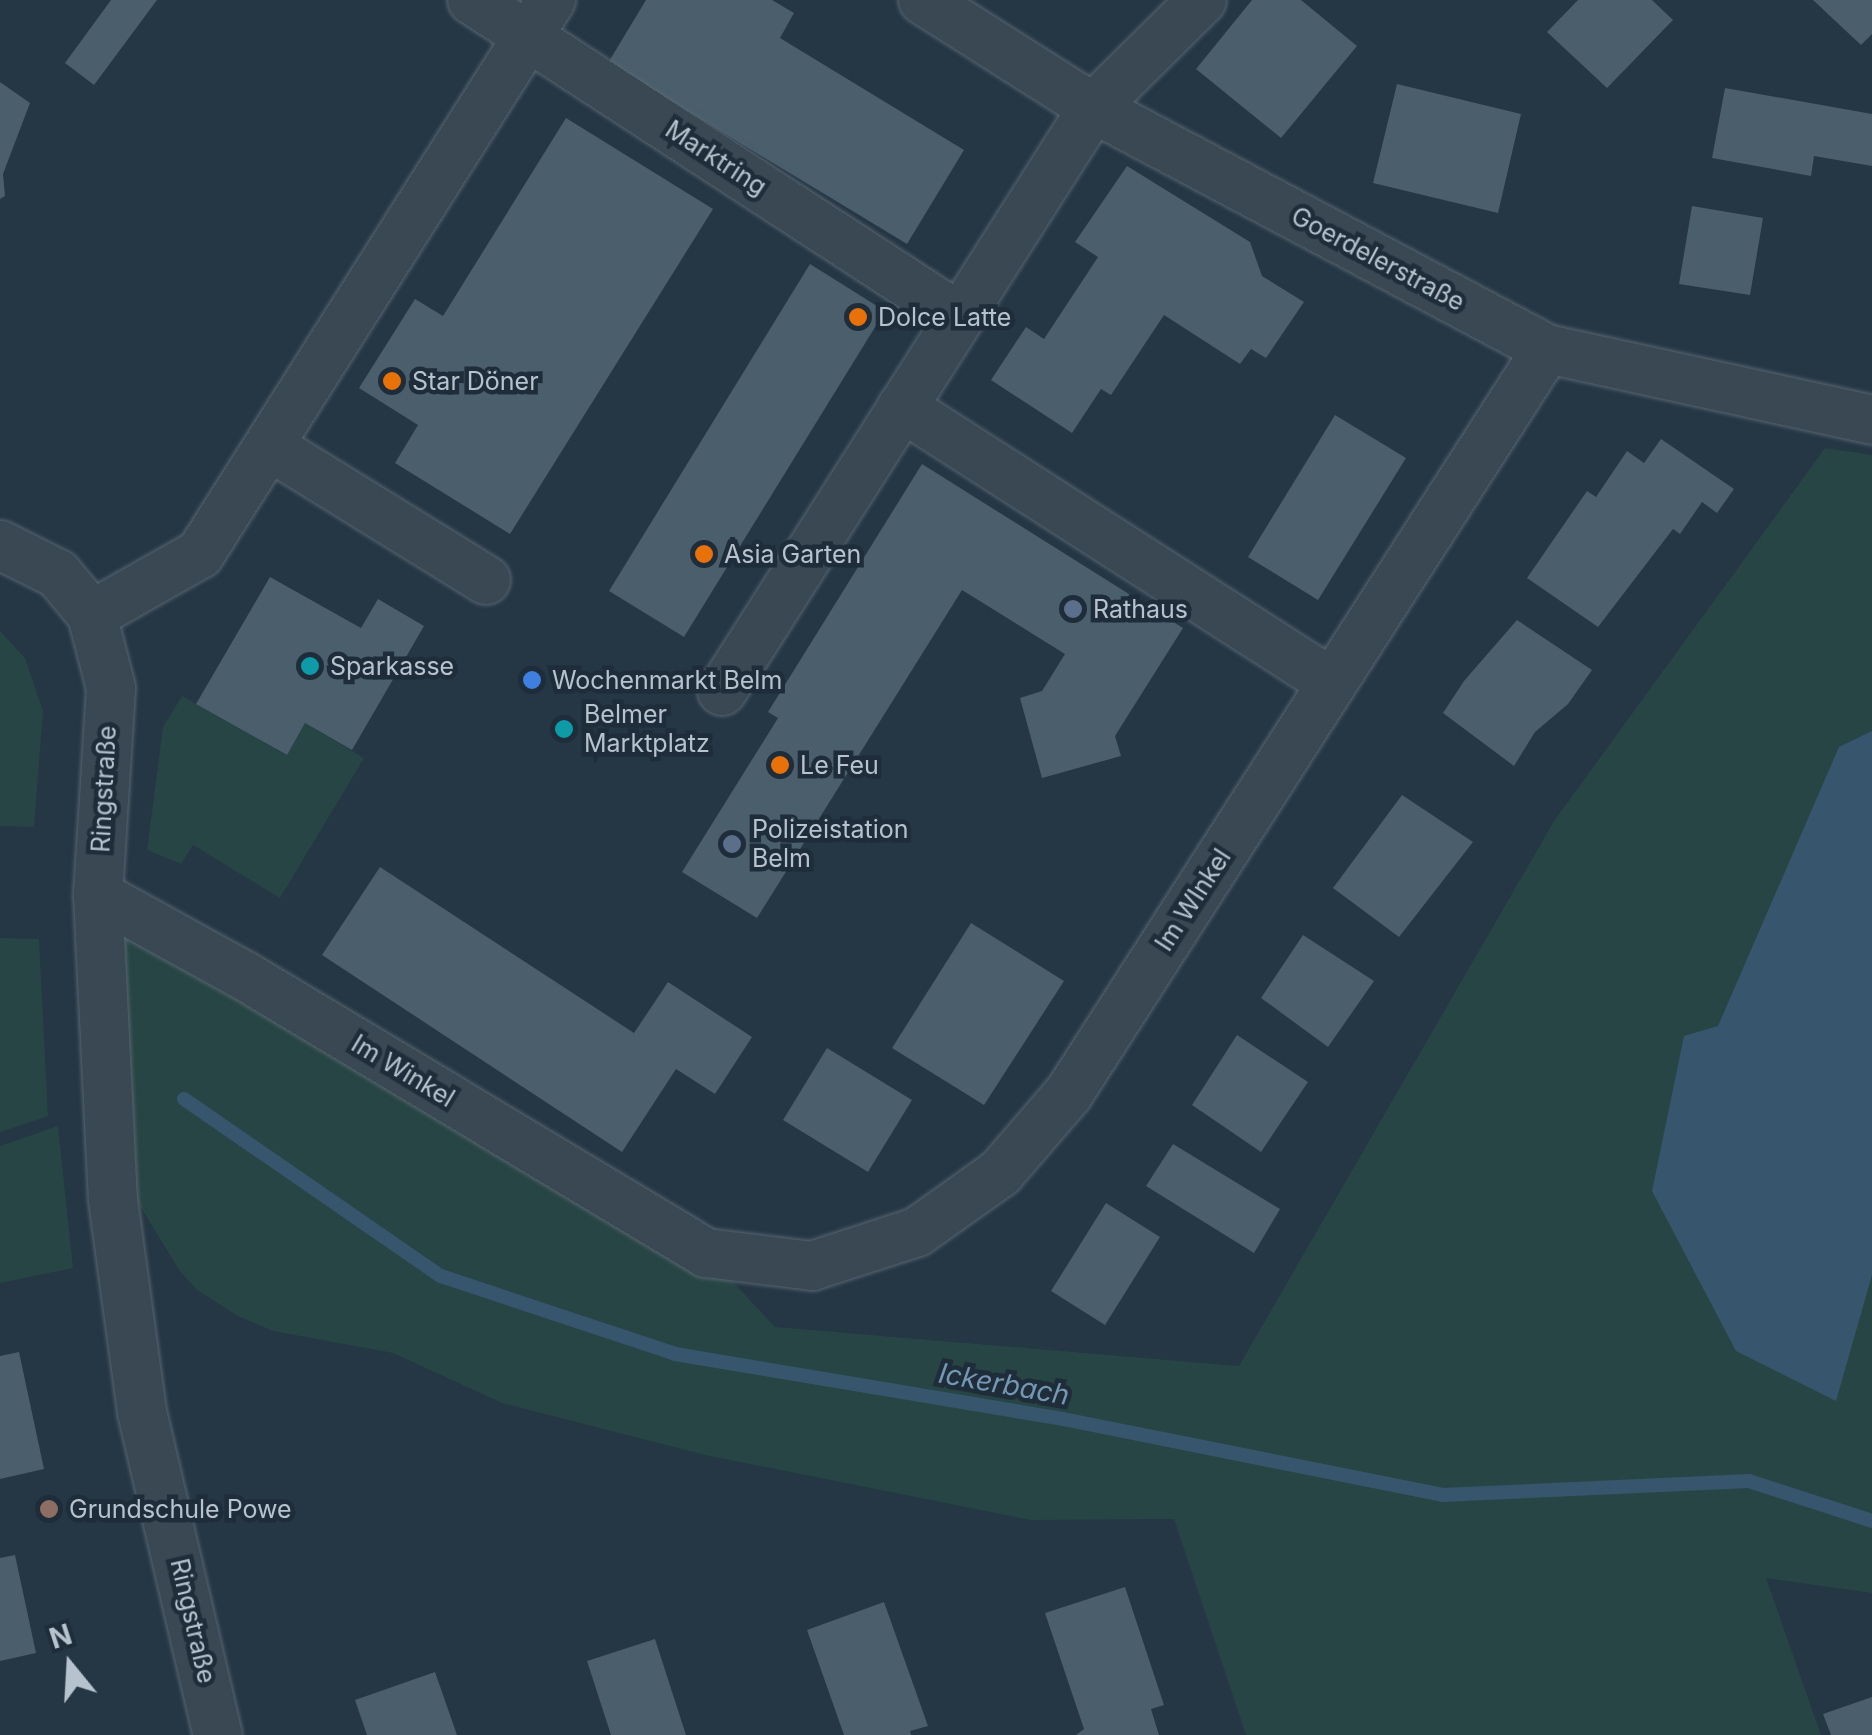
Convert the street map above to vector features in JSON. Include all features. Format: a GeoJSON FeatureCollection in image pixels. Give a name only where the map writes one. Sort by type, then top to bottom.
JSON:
{"type":"FeatureCollection","features":[{"type":"Feature","properties":{"kind":"street","name":"Marktring"},"geometry":{"type":"LineString","coordinates":[[472,0],[540,18],[958,317]]}},
{"type":"Feature","properties":{"kind":"street","name":"Goerdelerstraße"},"geometry":{"type":"LineString","coordinates":[[923,0],[1093,108],[1547,349],[1872,420]]}},
{"type":"Feature","properties":{"kind":"street"},"geometry":{"type":"LineString","coordinates":[[722,691],[1093,108],[1202,0]]}},
{"type":"Feature","properties":{"kind":"street"},"geometry":{"type":"LineString","coordinates":[[0,545],[58,574],[92,615],[200,554],[540,18]]}},
{"type":"Feature","properties":{"kind":"street","name":"Im WInkel"},"geometry":{"type":"LineString","coordinates":[[706,1252],[812,1266],[918,1232],[1000,1173],[1069,1092],[1547,349]]}},
{"type":"Feature","properties":{"kind":"street"},"geometry":{"type":"LineString","coordinates":[[902,407],[1332,683]]}},
{"type":"Feature","properties":{"kind":"street"},"geometry":{"type":"LineString","coordinates":[[269,446],[486,580]]}},
{"type":"Feature","properties":{"kind":"street","name":"Ringstraße"},"geometry":{"type":"LineString","coordinates":[[92,615],[111,688],[98,895],[110,1155],[123,1292],[142,1412],[218,1735]]}},
{"type":"Feature","properties":{"kind":"street","name":"Im Winkel"},"geometry":{"type":"LineString","coordinates":[[98,895],[258,984],[706,1252]]}},
{"type":"Feature","properties":{"kind":"green space"},"geometry":{"type":"Polygon","coordinates":[[[1825,448],[1872,455],[1872,1593],[1766,1578],[1821,1735],[1246,1735],[1174,1519],[1031,1520],[705,1455],[502,1403],[393,1353],[273,1331],[236,1315],[197,1290],[179,1270],[109,1155],[103,1027],[128,910],[706,1253],[775,1327],[1239,1366],[1554,821],[1825,448]]]}},
{"type":"Feature","properties":{"kind":"green space"},"geometry":{"type":"Polygon","coordinates":[[[0,631],[25,658],[43,711],[34,827],[0,826],[0,631]]]}},
{"type":"Feature","properties":{"kind":"green space"},"geometry":{"type":"Polygon","coordinates":[[[182,696],[286,755],[305,723],[364,758],[280,898],[193,845],[181,864],[147,850],[163,727],[182,696]]]}},
{"type":"Feature","properties":{"kind":"green space"},"geometry":{"type":"Polygon","coordinates":[[[0,938],[39,939],[48,1116],[0,1132],[0,938]]]}},
{"type":"Feature","properties":{"kind":"green space"},"geometry":{"type":"Polygon","coordinates":[[[58,1126],[73,1268],[0,1283],[0,1146],[58,1126]]]}},
{"type":"Feature","properties":{"kind":"water"},"geometry":{"type":"Polygon","coordinates":[[[1872,731],[1872,1275],[1836,1401],[1736,1351],[1652,1191],[1684,1036],[1718,1026],[1839,747],[1872,731]]]}},
{"type":"Feature","properties":{"kind":"building"},"geometry":{"type":"Polygon","coordinates":[[[111,0],[157,0],[94,85],[65,63],[111,0]]]}},
{"type":"Feature","properties":{"kind":"building"},"geometry":{"type":"Polygon","coordinates":[[[646,0],[772,0],[794,13],[780,38],[964,150],[907,244],[608,63],[646,0]]]}},
{"type":"Feature","properties":{"kind":"building"},"geometry":{"type":"Polygon","coordinates":[[[1252,0],[1301,0],[1357,46],[1281,138],[1196,69],[1252,0]]]}},
{"type":"Feature","properties":{"kind":"building"},"geometry":{"type":"Polygon","coordinates":[[[1578,0],[1652,0],[1673,20],[1607,88],[1547,32],[1578,0]]]}},
{"type":"Feature","properties":{"kind":"building"},"geometry":{"type":"Polygon","coordinates":[[[1813,0],[1872,0],[1872,34],[1861,45],[1813,0]]]}},
{"type":"Feature","properties":{"kind":"building"},"geometry":{"type":"Polygon","coordinates":[[[0,82],[30,103],[3,174],[5,196],[0,199],[0,82]]]}},
{"type":"Feature","properties":{"kind":"building"},"geometry":{"type":"Polygon","coordinates":[[[1397,84],[1521,114],[1498,213],[1373,183],[1397,84]]]}},
{"type":"Feature","properties":{"kind":"building"},"geometry":{"type":"Polygon","coordinates":[[[1725,88],[1872,114],[1872,166],[1814,156],[1811,176],[1712,158],[1725,88]]]}},
{"type":"Feature","properties":{"kind":"building"},"geometry":{"type":"Polygon","coordinates":[[[566,118],[713,209],[510,534],[395,463],[418,425],[359,388],[415,299],[443,316],[566,118]]]}},
{"type":"Feature","properties":{"kind":"building"},"geometry":{"type":"Polygon","coordinates":[[[1127,166],[1250,242],[1262,276],[1304,302],[1266,358],[1251,349],[1240,364],[1164,315],[1111,395],[1101,389],[1072,433],[991,380],[1026,327],[1044,339],[1098,257],[1075,242],[1127,166]]]}},
{"type":"Feature","properties":{"kind":"building"},"geometry":{"type":"Polygon","coordinates":[[[1692,206],[1763,218],[1750,295],[1679,284],[1692,206]]]}},
{"type":"Feature","properties":{"kind":"building"},"geometry":{"type":"Polygon","coordinates":[[[810,264],[885,311],[684,637],[609,591],[810,264]]]}},
{"type":"Feature","properties":{"kind":"building"},"geometry":{"type":"Polygon","coordinates":[[[1335,415],[1406,458],[1318,600],[1248,557],[1335,415]]]}},
{"type":"Feature","properties":{"kind":"building"},"geometry":{"type":"Polygon","coordinates":[[[1661,439],[1734,489],[1717,513],[1702,502],[1680,534],[1673,529],[1598,627],[1527,578],[1587,491],[1596,497],[1627,451],[1644,463],[1661,439]]]}},
{"type":"Feature","properties":{"kind":"building","name":"Rathaus"},"geometry":{"type":"Polygon","coordinates":[[[922,464],[1183,628],[1115,736],[1121,756],[1042,778],[1020,698],[1042,691],[1065,654],[962,590],[757,918],[682,872],[778,718],[768,712],[922,464]]]}},
{"type":"Feature","properties":{"kind":"building","name":"Sparkasse"},"geometry":{"type":"Polygon","coordinates":[[[270,577],[361,628],[378,599],[424,626],[352,750],[305,723],[287,755],[196,704],[270,577]]]}},
{"type":"Feature","properties":{"kind":"building"},"geometry":{"type":"Polygon","coordinates":[[[1517,620],[1592,670],[1568,704],[1535,732],[1514,766],[1443,713],[1464,681],[1517,620]]]}},
{"type":"Feature","properties":{"kind":"building"},"geometry":{"type":"Polygon","coordinates":[[[1402,795],[1473,842],[1399,937],[1333,888],[1402,795]]]}},
{"type":"Feature","properties":{"kind":"building"},"geometry":{"type":"Polygon","coordinates":[[[380,867],[634,1033],[668,982],[752,1037],[715,1094],[676,1069],[622,1152],[322,955],[380,867]]]}},
{"type":"Feature","properties":{"kind":"building"},"geometry":{"type":"Polygon","coordinates":[[[971,923],[1064,981],[984,1105],[892,1048],[971,923]]]}},
{"type":"Feature","properties":{"kind":"building"},"geometry":{"type":"Polygon","coordinates":[[[1303,935],[1374,981],[1328,1047],[1261,998],[1303,935]]]}},
{"type":"Feature","properties":{"kind":"building"},"geometry":{"type":"Polygon","coordinates":[[[1237,1035],[1308,1082],[1261,1152],[1192,1105],[1237,1035]]]}},
{"type":"Feature","properties":{"kind":"building"},"geometry":{"type":"Polygon","coordinates":[[[827,1048],[912,1100],[868,1172],[783,1120],[827,1048]]]}},
{"type":"Feature","properties":{"kind":"building"},"geometry":{"type":"Polygon","coordinates":[[[1173,1144],[1280,1209],[1254,1253],[1146,1186],[1173,1144]]]}},
{"type":"Feature","properties":{"kind":"building"},"geometry":{"type":"Polygon","coordinates":[[[1106,1203],[1160,1237],[1105,1325],[1051,1291],[1106,1203]]]}},
{"type":"Feature","properties":{"kind":"building"},"geometry":{"type":"Polygon","coordinates":[[[19,1352],[44,1469],[0,1479],[0,1356],[19,1352]]]}},
{"type":"Feature","properties":{"kind":"building"},"geometry":{"type":"Polygon","coordinates":[[[15,1555],[36,1653],[0,1661],[0,1558],[15,1555]]]}},
{"type":"Feature","properties":{"kind":"building"},"geometry":{"type":"Polygon","coordinates":[[[1125,1587],[1164,1705],[1151,1709],[1159,1735],[1076,1735],[1084,1729],[1045,1613],[1125,1587]]]}},
{"type":"Feature","properties":{"kind":"building"},"geometry":{"type":"Polygon","coordinates":[[[884,1602],[928,1726],[910,1731],[911,1735],[844,1735],[807,1630],[884,1602]]]}},
{"type":"Feature","properties":{"kind":"building"},"geometry":{"type":"Polygon","coordinates":[[[655,1639],[686,1735],[611,1735],[587,1661],[655,1639]]]}},
{"type":"Feature","properties":{"kind":"building"},"geometry":{"type":"Polygon","coordinates":[[[435,1672],[457,1735],[367,1735],[355,1700],[435,1672]]]}},
{"type":"Feature","properties":{"kind":"building"},"geometry":{"type":"Polygon","coordinates":[[[1872,1697],[1872,1735],[1831,1735],[1823,1714],[1872,1697]]]}},
{"type":"Feature","properties":{"kind":"waterway","name":"Ickerbach"},"geometry":{"type":"LineString","coordinates":[[184,1099],[441,1276],[675,1354],[1063,1419],[1442,1495],[1749,1481],[1872,1521]]}},
{"type":"Feature","properties":{"kind":"place","name":"Dolce Latte"},"geometry":{"type":"Point","coordinates":[858,317]}},
{"type":"Feature","properties":{"kind":"place","name":"Star Döner"},"geometry":{"type":"Point","coordinates":[392,381]}},
{"type":"Feature","properties":{"kind":"place","name":"Asia Garten"},"geometry":{"type":"Point","coordinates":[704,554]}},
{"type":"Feature","properties":{"kind":"place","name":"Rathaus"},"geometry":{"type":"Point","coordinates":[1073,609]}},
{"type":"Feature","properties":{"kind":"place","name":"Sparkasse"},"geometry":{"type":"Point","coordinates":[310,666]}},
{"type":"Feature","properties":{"kind":"place","name":"Wochenmarkt Belm"},"geometry":{"type":"Point","coordinates":[532,680]}},
{"type":"Feature","properties":{"kind":"place","name":"Belmer Marktplatz"},"geometry":{"type":"Point","coordinates":[564,729]}},
{"type":"Feature","properties":{"kind":"place","name":"Le Feu"},"geometry":{"type":"Point","coordinates":[780,765]}},
{"type":"Feature","properties":{"kind":"place","name":"Polizeistation Belm"},"geometry":{"type":"Point","coordinates":[732,844]}},
{"type":"Feature","properties":{"kind":"place","name":"Grundschule Powe"},"geometry":{"type":"Point","coordinates":[49,1509]}}]}
